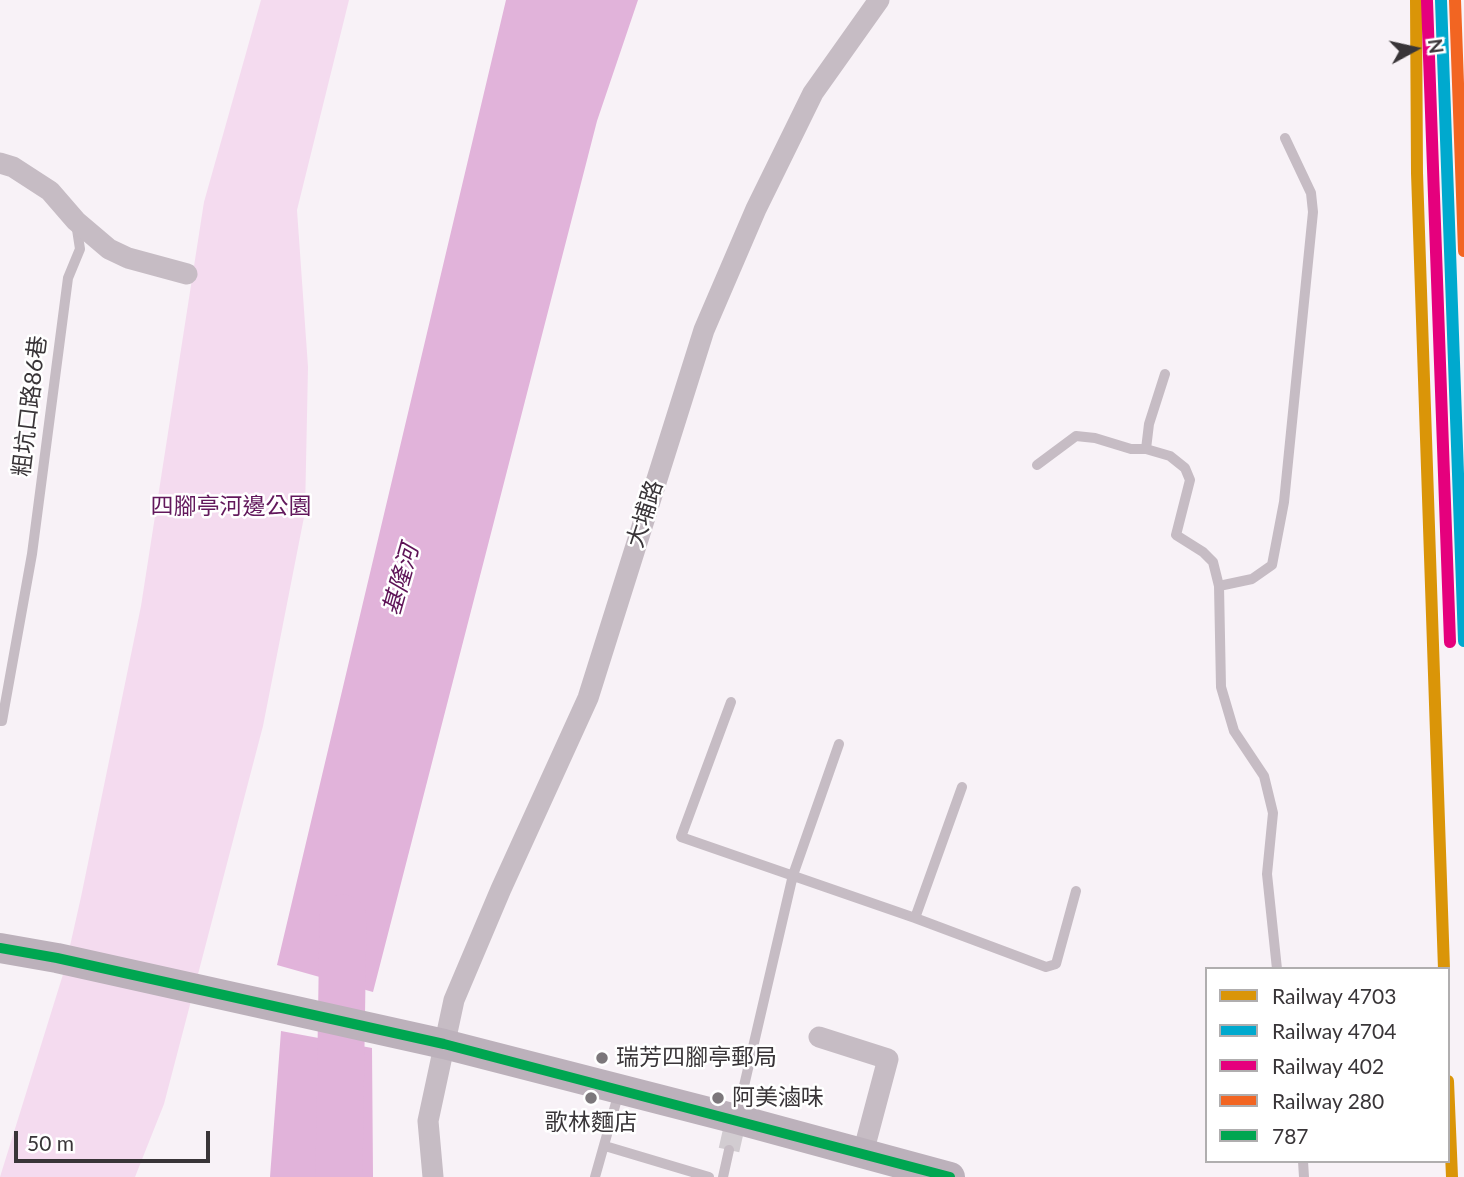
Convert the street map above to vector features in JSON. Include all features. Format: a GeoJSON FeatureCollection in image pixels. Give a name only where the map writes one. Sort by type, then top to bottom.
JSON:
{"type":"FeatureCollection","features":[{"type":"Feature","properties":{"kind":"street","name":"大埔路"},"geometry":{"type":"LineString","coordinates":[[433,1177],[428,1121],[430,1041],[454,1000],[588,698],[704,330],[756,209],[813,93],[879,0]]}},
{"type":"Feature","properties":{"kind":"street"},"geometry":{"type":"LineString","coordinates":[[0,163],[13,167],[50,191],[76,221],[109,249],[187,274]]}},
{"type":"Feature","properties":{"kind":"street"},"geometry":{"type":"LineString","coordinates":[[0,948],[57,958],[430,1041],[950,1177]]}},
{"type":"Feature","properties":{"kind":"street"},"geometry":{"type":"LineString","coordinates":[[819,1037],[888,1059],[863,1153]]}},
{"type":"Feature","properties":{"kind":"lane"},"geometry":{"type":"LineString","coordinates":[[1219,586],[1252,579],[1272,565],[1284,502],[1313,212],[1311,193],[1285,138]]}},
{"type":"Feature","properties":{"kind":"lane","name":"粗坑口路86巷"},"geometry":{"type":"LineString","coordinates":[[0,721],[32,554],[68,278],[80,250],[76,221]]}},
{"type":"Feature","properties":{"kind":"lane"},"geometry":{"type":"LineString","coordinates":[[1146,449],[1149,424],[1165,374]]}},
{"type":"Feature","properties":{"kind":"lane"},"geometry":{"type":"LineString","coordinates":[[1037,465],[1076,436],[1170,456],[1185,468],[1190,480],[1176,535],[1203,552],[1213,562],[1219,586],[1221,687],[1234,732],[1264,776],[1273,813],[1267,874],[1276,967]]}},
{"type":"Feature","properties":{"kind":"lane"},"geometry":{"type":"LineString","coordinates":[[730,702],[681,837],[915,918],[1046,967],[1056,964],[1076,891]]}},
{"type":"Feature","properties":{"kind":"lane"},"geometry":{"type":"LineString","coordinates":[[736,1119],[793,875],[839,744]]}},
{"type":"Feature","properties":{"kind":"lane"},"geometry":{"type":"LineString","coordinates":[[915,918],[962,787]]}},
{"type":"Feature","properties":{"kind":"lane"},"geometry":{"type":"LineString","coordinates":[[595,1177],[620,1090]]}},
{"type":"Feature","properties":{"kind":"lane"},"geometry":{"type":"LineString","coordinates":[[605,1146],[709,1177]]}},
{"type":"Feature","properties":{"kind":"lane"},"geometry":{"type":"LineString","coordinates":[[723,1177],[729,1150]]}},
{"type":"Feature","properties":{"kind":"green space","name":"四腳亭河邊公園"},"geometry":{"type":"Polygon","coordinates":[[[261,0],[349,0],[297,210],[308,367],[305,512],[263,726],[164,1104],[135,1177],[0,1177],[65,968],[81,897],[141,606],[204,202],[261,0]]]}},
{"type":"Feature","properties":{"kind":"water"},"geometry":{"type":"Polygon","coordinates":[[[506,0],[638,0],[597,121],[373,992],[277,965],[506,0]]]}},
{"type":"Feature","properties":{"kind":"water"},"geometry":{"type":"Polygon","coordinates":[[[281,1031],[372,1048],[373,1177],[270,1177],[281,1031]]]}},
{"type":"Feature","properties":{"kind":"waterway","name":"基隆河"},"geometry":{"type":"LineString","coordinates":[[339,1177],[343,918]]}},
{"type":"Feature","properties":{"kind":"tunnel"},"geometry":{"type":"LineString","coordinates":[[729,1150],[736,1119]]}},
{"type":"Feature","properties":{"kind":"rail line","name":"4703"},"geometry":{"type":"LineString","coordinates":[[1416,0],[1417,173],[1444,967]]}},
{"type":"Feature","properties":{"kind":"rail line","name":"4704"},"geometry":{"type":"LineString","coordinates":[[1441,0],[1464,641]]}},
{"type":"Feature","properties":{"kind":"rail line","name":"280"},"geometry":{"type":"LineString","coordinates":[[1455,0],[1464,251]]}},
{"type":"Feature","properties":{"kind":"rail line","name":"402"},"geometry":{"type":"LineString","coordinates":[[1427,1],[1450,642]]}},
{"type":"Feature","properties":{"kind":"rail line","name":"4703"},"geometry":{"type":"LineString","coordinates":[[1450,1129],[1452,1177]]}},
{"type":"Feature","properties":{"kind":"transit line","name":"787"},"geometry":{"type":"LineString","coordinates":[[0,948],[57,958],[444,1044],[950,1177]]}},
{"type":"Feature","properties":{"kind":"place","name":"瑞芳四腳亭郵局"},"geometry":{"type":"Point","coordinates":[602,1058]}},
{"type":"Feature","properties":{"kind":"place","name":"歌林麵店"},"geometry":{"type":"Point","coordinates":[591,1098]}},
{"type":"Feature","properties":{"kind":"place","name":"阿美滷味"},"geometry":{"type":"Point","coordinates":[718,1098]}}]}
